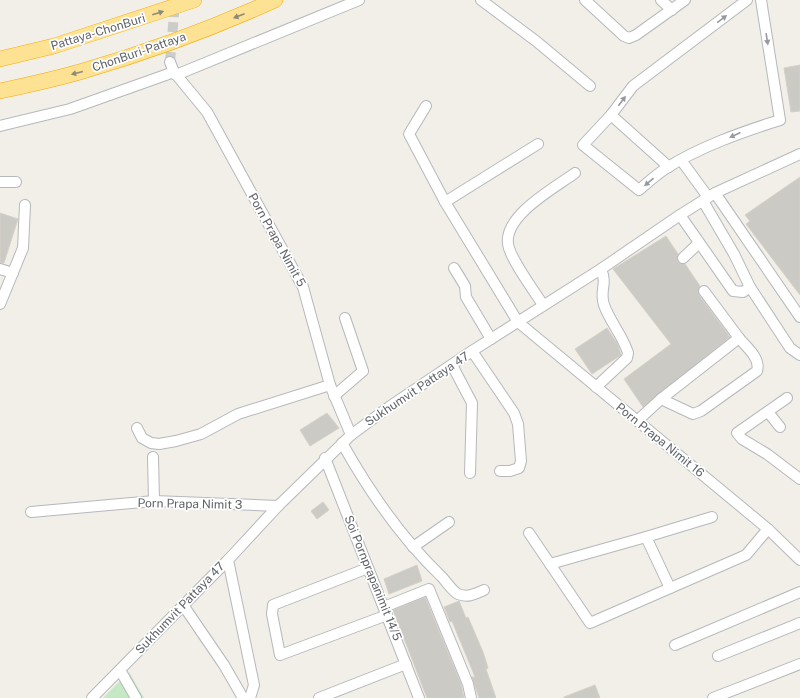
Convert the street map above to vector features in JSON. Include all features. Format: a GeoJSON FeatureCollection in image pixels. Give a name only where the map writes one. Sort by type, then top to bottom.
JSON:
{"type":"FeatureCollection","features":[{"type":"Feature","properties":{"kind":"highway","name":"Pattaya-ChonBuri"},"geometry":{"type":"LineString","coordinates":[[0,59],[54,46],[194,0]]}},
{"type":"Feature","properties":{"kind":"highway","name":"ChonBuri-Pattaya"},"geometry":{"type":"LineString","coordinates":[[0,92],[82,72],[151,50],[245,14],[275,0]]}},
{"type":"Feature","properties":{"kind":"street"},"geometry":{"type":"LineString","coordinates":[[0,126],[70,109],[175,74],[358,0]]}},
{"type":"Feature","properties":{"kind":"street"},"geometry":{"type":"LineString","coordinates":[[480,0],[536,41],[590,86]]}},
{"type":"Feature","properties":{"kind":"street"},"geometry":{"type":"LineString","coordinates":[[585,0],[624,36],[629,38],[636,35],[685,0]]}},
{"type":"Feature","properties":{"kind":"street"},"geometry":{"type":"LineString","coordinates":[[661,0],[672,10]]}},
{"type":"Feature","properties":{"kind":"street"},"geometry":{"type":"LineString","coordinates":[[747,0],[633,86],[611,115],[583,145],[639,190],[669,167],[681,160],[743,131],[780,120],[761,0]]}},
{"type":"Feature","properties":{"kind":"street","name":"Porn Prapa Nimit 5"},"geometry":{"type":"LineString","coordinates":[[170,62],[175,74],[207,112],[304,287],[330,385],[351,435]]}},
{"type":"Feature","properties":{"kind":"street","name":"Porn Prapa Nimit 16"},"geometry":{"type":"LineString","coordinates":[[426,106],[409,134],[445,202],[518,322],[768,529],[800,560]]}},
{"type":"Feature","properties":{"kind":"street"},"geometry":{"type":"LineString","coordinates":[[611,115],[669,167]]}},
{"type":"Feature","properties":{"kind":"street"},"geometry":{"type":"LineString","coordinates":[[445,202],[538,144]]}},
{"type":"Feature","properties":{"kind":"street","name":"Sukhumvit Pattaya 47"},"geometry":{"type":"LineString","coordinates":[[92,698],[228,560],[325,458],[351,435],[389,407],[472,351],[601,269],[680,215],[709,197],[800,154]]}},
{"type":"Feature","properties":{"kind":"street"},"geometry":{"type":"LineString","coordinates":[[681,160],[800,316]]}},
{"type":"Feature","properties":{"kind":"street"},"geometry":{"type":"LineString","coordinates":[[543,305],[519,267],[508,244],[511,230],[518,216],[534,202],[575,173]]}},
{"type":"Feature","properties":{"kind":"street"},"geometry":{"type":"LineString","coordinates":[[0,182],[16,182]]}},
{"type":"Feature","properties":{"kind":"street"},"geometry":{"type":"LineString","coordinates":[[709,197],[750,287],[790,348],[800,355]]}},
{"type":"Feature","properties":{"kind":"street"},"geometry":{"type":"LineString","coordinates":[[0,304],[23,248],[25,205]]}},
{"type":"Feature","properties":{"kind":"street"},"geometry":{"type":"LineString","coordinates":[[680,215],[733,292],[743,292],[750,287]]}},
{"type":"Feature","properties":{"kind":"street"},"geometry":{"type":"LineString","coordinates":[[683,258],[699,243]]}},
{"type":"Feature","properties":{"kind":"street"},"geometry":{"type":"LineString","coordinates":[[454,268],[465,286],[466,297],[491,339]]}},
{"type":"Feature","properties":{"kind":"street"},"geometry":{"type":"LineString","coordinates":[[0,269],[13,273]]}},
{"type":"Feature","properties":{"kind":"street"},"geometry":{"type":"LineString","coordinates":[[596,387],[627,358],[628,353],[604,305],[601,292],[605,282],[601,269]]}},
{"type":"Feature","properties":{"kind":"street"},"geometry":{"type":"LineString","coordinates":[[661,399],[693,414],[701,411],[757,370],[758,365],[756,359],[704,291]]}},
{"type":"Feature","properties":{"kind":"street"},"geometry":{"type":"LineString","coordinates":[[334,396],[363,371],[345,318]]}},
{"type":"Feature","properties":{"kind":"street"},"geometry":{"type":"LineString","coordinates":[[637,420],[661,399],[739,338]]}},
{"type":"Feature","properties":{"kind":"street"},"geometry":{"type":"LineString","coordinates":[[472,351],[508,402],[518,424],[521,461],[519,468],[510,471],[500,471]]}},
{"type":"Feature","properties":{"kind":"street"},"geometry":{"type":"LineString","coordinates":[[452,365],[472,403],[470,473]]}},
{"type":"Feature","properties":{"kind":"street"},"geometry":{"type":"LineString","coordinates":[[137,428],[142,438],[151,443],[159,444],[176,441],[201,434],[238,414],[330,385]]}},
{"type":"Feature","properties":{"kind":"street"},"geometry":{"type":"LineString","coordinates":[[787,398],[737,433],[742,439],[767,454],[800,479]]}},
{"type":"Feature","properties":{"kind":"street"},"geometry":{"type":"LineString","coordinates":[[768,412],[780,427]]}},
{"type":"Feature","properties":{"kind":"street"},"geometry":{"type":"LineString","coordinates":[[342,443],[360,476],[413,547],[457,593],[470,596],[484,590]]}},
{"type":"Feature","properties":{"kind":"street"},"geometry":{"type":"LineString","coordinates":[[153,457],[154,501]]}},
{"type":"Feature","properties":{"kind":"street","name":"Soi Pornprapanimit 14/5"},"geometry":{"type":"LineString","coordinates":[[325,458],[419,698]]}},
{"type":"Feature","properties":{"kind":"street","name":"Porn Prapa Nimit 3"},"geometry":{"type":"LineString","coordinates":[[31,512],[154,501],[278,506]]}},
{"type":"Feature","properties":{"kind":"street"},"geometry":{"type":"LineString","coordinates":[[550,564],[646,538],[712,517]]}},
{"type":"Feature","properties":{"kind":"street"},"geometry":{"type":"LineString","coordinates":[[413,547],[449,522]]}},
{"type":"Feature","properties":{"kind":"street"},"geometry":{"type":"LineString","coordinates":[[529,533],[590,623],[746,555],[768,529]]}},
{"type":"Feature","properties":{"kind":"street"},"geometry":{"type":"LineString","coordinates":[[646,538],[670,588]]}},
{"type":"Feature","properties":{"kind":"street"},"geometry":{"type":"LineString","coordinates":[[228,560],[254,685],[250,698]]}},
{"type":"Feature","properties":{"kind":"street"},"geometry":{"type":"LineString","coordinates":[[368,568],[273,605],[272,614],[280,655],[386,611],[429,589],[468,684],[471,698]]}},
{"type":"Feature","properties":{"kind":"street"},"geometry":{"type":"LineString","coordinates":[[675,645],[800,592]]}},
{"type":"Feature","properties":{"kind":"street"},"geometry":{"type":"LineString","coordinates":[[183,605],[224,665],[243,698]]}},
{"type":"Feature","properties":{"kind":"street"},"geometry":{"type":"LineString","coordinates":[[718,656],[800,623]]}},
{"type":"Feature","properties":{"kind":"street"},"geometry":{"type":"LineString","coordinates":[[319,698],[406,664]]}},
{"type":"Feature","properties":{"kind":"street"},"geometry":{"type":"LineString","coordinates":[[713,698],[800,664]]}},
{"type":"Feature","properties":{"kind":"street"},"geometry":{"type":"LineString","coordinates":[[120,670],[136,698]]}},
{"type":"Feature","properties":{"kind":"green space"},"geometry":{"type":"Polygon","coordinates":[[[129,672],[144,698],[103,698],[129,672]]]}},
{"type":"Feature","properties":{"kind":"building"},"geometry":{"type":"Polygon","coordinates":[[[800,65],[800,111],[791,112],[784,68],[800,65]]]}},
{"type":"Feature","properties":{"kind":"building"},"geometry":{"type":"Polygon","coordinates":[[[800,177],[800,295],[746,224],[750,221],[745,215],[800,177]]]}},
{"type":"Feature","properties":{"kind":"building"},"geometry":{"type":"Polygon","coordinates":[[[0,213],[18,219],[4,263],[0,263],[0,213]]]}},
{"type":"Feature","properties":{"kind":"building"},"geometry":{"type":"Polygon","coordinates":[[[666,236],[678,254],[678,262],[685,264],[700,286],[698,291],[699,295],[730,337],[643,407],[624,379],[671,344],[613,269],[666,236]]]}},
{"type":"Feature","properties":{"kind":"building"},"geometry":{"type":"Polygon","coordinates":[[[607,328],[618,345],[621,355],[592,374],[575,349],[607,328]]]}},
{"type":"Feature","properties":{"kind":"building"},"geometry":{"type":"Polygon","coordinates":[[[327,413],[339,428],[310,446],[300,430],[327,413]]]}},
{"type":"Feature","properties":{"kind":"building"},"geometry":{"type":"Polygon","coordinates":[[[323,502],[329,510],[317,519],[311,511],[323,502]]]}},
{"type":"Feature","properties":{"kind":"building"},"geometry":{"type":"Polygon","coordinates":[[[417,565],[422,581],[389,594],[384,579],[417,565]]]}},
{"type":"Feature","properties":{"kind":"building"},"geometry":{"type":"Polygon","coordinates":[[[425,597],[461,684],[464,698],[427,698],[393,610],[425,597]]]}},
{"type":"Feature","properties":{"kind":"building"},"geometry":{"type":"Polygon","coordinates":[[[459,601],[466,618],[468,617],[483,652],[488,668],[486,669],[496,698],[479,698],[472,677],[475,677],[452,621],[450,622],[444,607],[459,601]]]}},
{"type":"Feature","properties":{"kind":"building"},"geometry":{"type":"Polygon","coordinates":[[[595,685],[600,698],[564,698],[564,697],[595,685]]]}},
{"type":"Feature","properties":{"kind":"tunnel"},"geometry":{"type":"LineString","coordinates":[[170,62],[175,2]]}}]}
